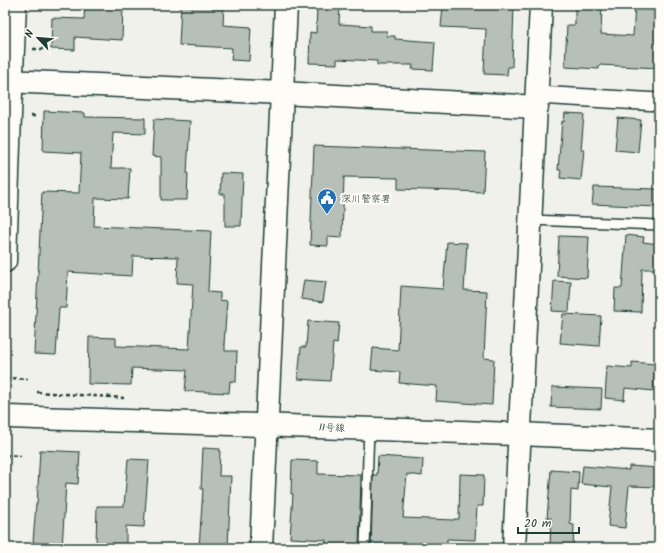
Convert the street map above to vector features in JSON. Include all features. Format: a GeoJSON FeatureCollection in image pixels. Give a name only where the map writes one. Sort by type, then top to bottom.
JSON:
{"type":"FeatureCollection","features":[{"type":"Feature","properties":{"kind":"street"},"geometry":{"type":"LineString","coordinates":[[5,261],[8,81],[15,5]]}},
{"type":"Feature","properties":{"kind":"street"},"geometry":{"type":"LineString","coordinates":[[261,548],[286,5]]}},
{"type":"Feature","properties":{"kind":"street"},"geometry":{"type":"LineString","coordinates":[[514,548],[541,5]]}},
{"type":"Feature","properties":{"kind":"street"},"geometry":{"type":"LineString","coordinates":[[8,81],[282,93],[537,101],[659,102]]}},
{"type":"Feature","properties":{"kind":"street","name":"11号線"},"geometry":{"type":"LineString","coordinates":[[5,417],[370,428],[659,440]]}},
{"type":"Feature","properties":{"kind":"lane"},"geometry":{"type":"LineString","coordinates":[[531,220],[659,225]]}},
{"type":"Feature","properties":{"kind":"lane"},"geometry":{"type":"LineString","coordinates":[[365,548],[370,428]]}},
{"type":"Feature","properties":{"kind":"path"},"geometry":{"type":"LineString","coordinates":[[5,378],[28,379]]}},
{"type":"Feature","properties":{"kind":"path"},"geometry":{"type":"LineString","coordinates":[[5,455],[21,456]]}},
{"type":"Feature","properties":{"kind":"building"},"geometry":{"type":"Polygon","coordinates":[[[85,5],[123,7],[122,40],[75,37],[75,50],[51,49],[52,18],[84,19],[85,5]]]}},
{"type":"Feature","properties":{"kind":"building"},"geometry":{"type":"Polygon","coordinates":[[[181,5],[224,5],[223,25],[251,27],[249,61],[231,60],[232,48],[179,45],[181,5]]]}},
{"type":"Feature","properties":{"kind":"building"},"geometry":{"type":"Polygon","coordinates":[[[317,5],[340,5],[339,24],[371,26],[371,31],[387,31],[387,36],[395,36],[395,39],[435,42],[433,70],[412,69],[413,65],[377,65],[377,61],[337,59],[337,64],[309,63],[310,32],[316,33],[317,5]]]}},
{"type":"Feature","properties":{"kind":"building"},"geometry":{"type":"Polygon","coordinates":[[[443,5],[514,5],[512,67],[508,67],[507,75],[484,74],[486,29],[441,27],[443,5]]]}},
{"type":"Feature","properties":{"kind":"building"},"geometry":{"type":"Polygon","coordinates":[[[575,5],[602,5],[601,34],[633,36],[635,5],[659,5],[659,68],[599,65],[599,69],[565,67],[567,25],[575,25],[575,5]]]}},
{"type":"Feature","properties":{"kind":"building"},"geometry":{"type":"Polygon","coordinates":[[[44,111],[85,113],[85,117],[145,118],[145,134],[113,133],[111,168],[130,168],[128,199],[95,198],[94,226],[211,231],[208,292],[220,293],[220,300],[227,301],[224,344],[225,351],[237,351],[236,382],[230,381],[229,393],[185,391],[187,370],[132,368],[131,385],[88,384],[89,337],[116,338],[116,346],[189,349],[193,284],[177,283],[178,257],[133,256],[132,276],[68,272],[66,308],[59,308],[56,355],[34,354],[42,192],[79,193],[81,153],[43,151],[44,111]]]}},
{"type":"Feature","properties":{"kind":"building"},"geometry":{"type":"Polygon","coordinates":[[[565,113],[584,114],[581,150],[584,150],[581,180],[560,178],[561,170],[558,170],[562,121],[564,122],[565,113]]]}},
{"type":"Feature","properties":{"kind":"building"},"geometry":{"type":"Polygon","coordinates":[[[618,118],[641,120],[638,152],[615,150],[618,118]]]}},
{"type":"Feature","properties":{"kind":"building"},"geometry":{"type":"Polygon","coordinates":[[[154,119],[190,121],[187,200],[161,200],[161,157],[152,156],[154,119]]]}},
{"type":"Feature","properties":{"kind":"building","name":"深川警察署"},"geometry":{"type":"Polygon","coordinates":[[[314,146],[485,152],[483,192],[398,189],[398,178],[344,177],[342,238],[328,237],[328,246],[310,245],[314,146]]]}},
{"type":"Feature","properties":{"kind":"building"},"geometry":{"type":"Polygon","coordinates":[[[221,173],[243,174],[241,226],[225,226],[225,194],[220,194],[221,173]]]}},
{"type":"Feature","properties":{"kind":"building"},"geometry":{"type":"Polygon","coordinates":[[[594,187],[657,189],[657,207],[592,204],[594,187]]]}},
{"type":"Feature","properties":{"kind":"building"},"geometry":{"type":"Polygon","coordinates":[[[626,235],[644,237],[643,242],[659,244],[659,269],[642,269],[641,312],[614,311],[615,288],[622,288],[626,235]]]}},
{"type":"Feature","properties":{"kind":"building"},"geometry":{"type":"Polygon","coordinates":[[[559,236],[589,237],[587,278],[557,276],[559,236]]]}},
{"type":"Feature","properties":{"kind":"building"},"geometry":{"type":"Polygon","coordinates":[[[447,242],[467,243],[464,290],[487,291],[484,358],[494,359],[492,405],[436,401],[437,386],[399,383],[400,372],[371,370],[373,348],[398,350],[401,286],[443,289],[447,242]]]}},
{"type":"Feature","properties":{"kind":"building"},"geometry":{"type":"Polygon","coordinates":[[[304,280],[326,282],[323,302],[301,299],[304,280]]]}},
{"type":"Feature","properties":{"kind":"building"},"geometry":{"type":"Polygon","coordinates":[[[554,281],[571,282],[569,312],[552,311],[554,281]]]}},
{"type":"Feature","properties":{"kind":"building"},"geometry":{"type":"Polygon","coordinates":[[[563,314],[601,316],[599,346],[560,343],[563,314]]]}},
{"type":"Feature","properties":{"kind":"building"},"geometry":{"type":"Polygon","coordinates":[[[308,321],[339,323],[337,344],[333,343],[330,381],[298,379],[301,347],[306,347],[308,321]]]}},
{"type":"Feature","properties":{"kind":"building"},"geometry":{"type":"Polygon","coordinates":[[[632,362],[655,364],[653,391],[625,388],[624,400],[605,398],[607,366],[632,368],[632,362]]]}},
{"type":"Feature","properties":{"kind":"building"},"geometry":{"type":"Polygon","coordinates":[[[552,387],[602,389],[601,409],[551,407],[552,387]]]}},
{"type":"Feature","properties":{"kind":"building"},"geometry":{"type":"Polygon","coordinates":[[[203,448],[220,449],[219,476],[231,476],[228,548],[199,548],[203,489],[201,489],[203,448]]]}},
{"type":"Feature","properties":{"kind":"building"},"geometry":{"type":"Polygon","coordinates":[[[40,450],[80,452],[78,484],[66,483],[62,548],[34,548],[35,542],[33,542],[40,450]]]}},
{"type":"Feature","properties":{"kind":"building"},"geometry":{"type":"Polygon","coordinates":[[[378,456],[423,459],[422,476],[407,474],[403,518],[459,519],[460,474],[484,475],[483,506],[477,506],[475,540],[447,539],[447,548],[371,548],[373,475],[377,475],[378,456]]]}},
{"type":"Feature","properties":{"kind":"building"},"geometry":{"type":"Polygon","coordinates":[[[128,459],[149,460],[144,527],[126,526],[126,545],[96,544],[97,506],[124,506],[128,459]]]}},
{"type":"Feature","properties":{"kind":"building"},"geometry":{"type":"Polygon","coordinates":[[[292,460],[318,461],[318,474],[361,475],[359,548],[325,548],[326,540],[290,538],[293,494],[291,494],[292,460]]]}},
{"type":"Feature","properties":{"kind":"building"},"geometry":{"type":"Polygon","coordinates":[[[583,466],[629,470],[629,466],[659,468],[659,487],[629,486],[625,528],[608,526],[612,487],[581,484],[583,466]]]}},
{"type":"Feature","properties":{"kind":"building"},"geometry":{"type":"Polygon","coordinates":[[[551,470],[579,472],[578,491],[571,490],[570,524],[574,525],[573,548],[550,548],[551,518],[547,518],[551,470]]]}},
{"type":"Feature","properties":{"kind":"place","name":"深川警察署"},"geometry":{"type":"Point","coordinates":[327,215]}}]}
